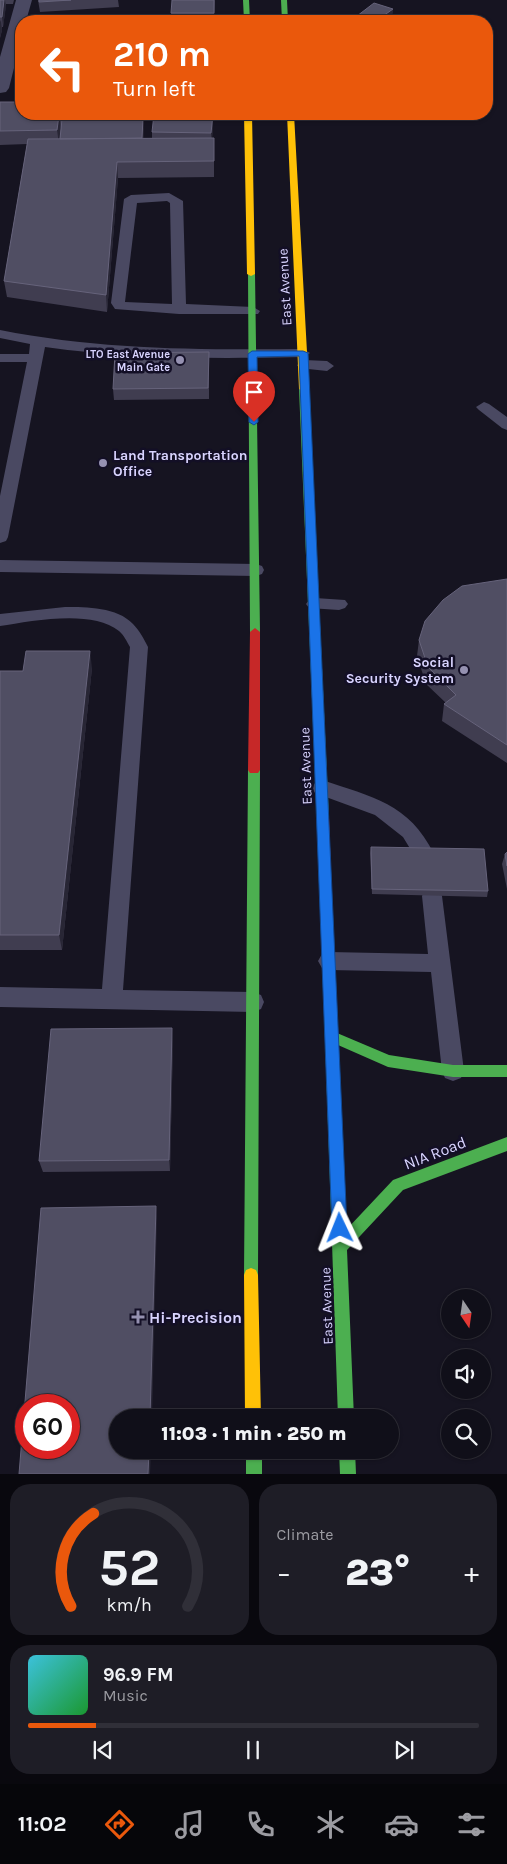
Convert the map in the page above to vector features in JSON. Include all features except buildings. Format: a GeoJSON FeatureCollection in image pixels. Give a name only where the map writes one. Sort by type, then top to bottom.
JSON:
{"type":"FeatureCollection","features":[{"type":"Feature","properties":{"kind":"main road"},"geometry":{"type":"LineString","coordinates":[[246,0],[246,15]]}},
{"type":"Feature","properties":{"kind":"main road"},"geometry":{"type":"LineString","coordinates":[[284,0],[285,15]]}},
{"type":"Feature","properties":{"kind":"main road"},"geometry":{"type":"LineString","coordinates":[[248,120],[249,231],[253,311],[256,570],[250,1200],[253,1409]]}},
{"type":"Feature","properties":{"kind":"main road","name":"East Avenue"},"geometry":{"type":"LineString","coordinates":[[290,120],[315,604],[346,1409]]}},
{"type":"Feature","properties":{"kind":"main road"},"geometry":{"type":"LineString","coordinates":[[333,1037],[388,1061],[453,1071],[507,1070]]}},
{"type":"Feature","properties":{"kind":"main road","name":"NIA Road"},"geometry":{"type":"LineString","coordinates":[[340,1247],[398,1185],[507,1144]]}},
{"type":"Feature","properties":{"kind":"main road"},"geometry":{"type":"LineString","coordinates":[[254,1459],[254,1474]]}},
{"type":"Feature","properties":{"kind":"main road"},"geometry":{"type":"LineString","coordinates":[[347,1459],[348,1474]]}},
{"type":"Feature","properties":{"kind":"street"},"geometry":{"type":"LineString","coordinates":[[19,15],[24,0]]}},
{"type":"Feature","properties":{"kind":"street"},"geometry":{"type":"LineString","coordinates":[[0,88],[15,30]]}},
{"type":"Feature","properties":{"kind":"lane"},"geometry":{"type":"LineString","coordinates":[[179,310],[176,201],[169,197],[131,199],[118,303],[120,306],[126,308],[179,310],[253,311]]}},
{"type":"Feature","properties":{"kind":"lane"},"geometry":{"type":"LineString","coordinates":[[0,334],[37,351]]}},
{"type":"Feature","properties":{"kind":"lane"},"geometry":{"type":"LineString","coordinates":[[0,358],[37,351],[252,354],[304,359],[327,366]]}},
{"type":"Feature","properties":{"kind":"lane"},"geometry":{"type":"LineString","coordinates":[[0,537],[37,351]]}},
{"type":"Feature","properties":{"kind":"lane"},"geometry":{"type":"LineString","coordinates":[[484,407],[507,425]]}},
{"type":"Feature","properties":{"kind":"lane"},"geometry":{"type":"LineString","coordinates":[[0,566],[256,570]]}},
{"type":"Feature","properties":{"kind":"lane"},"geometry":{"type":"LineString","coordinates":[[315,604],[339,604]]}},
{"type":"Feature","properties":{"kind":"lane"},"geometry":{"type":"LineString","coordinates":[[0,620],[57,614],[104,615],[126,627],[139,647],[112,999]]}},
{"type":"Feature","properties":{"kind":"lane"},"geometry":{"type":"LineString","coordinates":[[322,788],[382,809],[410,831],[424,854]]}},
{"type":"Feature","properties":{"kind":"lane"},"geometry":{"type":"LineString","coordinates":[[432,896],[453,1071]]}},
{"type":"Feature","properties":{"kind":"lane"},"geometry":{"type":"LineString","coordinates":[[329,961],[440,963]]}},
{"type":"Feature","properties":{"kind":"lane"},"geometry":{"type":"LineString","coordinates":[[0,997],[253,1002]]}},
{"type":"Feature","properties":{"kind":"traffic: fast"},"geometry":{"type":"LineString","coordinates":[[246,0],[247,15]]}},
{"type":"Feature","properties":{"kind":"traffic: fast"},"geometry":{"type":"LineString","coordinates":[[284,0],[285,15]]}},
{"type":"Feature","properties":{"kind":"traffic: fast"},"geometry":{"type":"LineString","coordinates":[[251,274],[255,632]]}},
{"type":"Feature","properties":{"kind":"traffic: fast"},"geometry":{"type":"LineString","coordinates":[[304,389],[323,818]]}},
{"type":"Feature","properties":{"kind":"traffic: fast"},"geometry":{"type":"LineString","coordinates":[[251,1275],[254,770]]}},
{"type":"Feature","properties":{"kind":"traffic: fast"},"geometry":{"type":"LineString","coordinates":[[330,1009],[346,1409]]}},
{"type":"Feature","properties":{"kind":"traffic: fast"},"geometry":{"type":"LineString","coordinates":[[333,1037],[388,1061],[453,1071],[507,1071]]}},
{"type":"Feature","properties":{"kind":"traffic: fast"},"geometry":{"type":"LineString","coordinates":[[340,1247],[398,1185],[507,1144]]}},
{"type":"Feature","properties":{"kind":"traffic: fast"},"geometry":{"type":"LineString","coordinates":[[254,1459],[254,1474]]}},
{"type":"Feature","properties":{"kind":"traffic: fast"},"geometry":{"type":"LineString","coordinates":[[347,1459],[348,1474]]}},
{"type":"Feature","properties":{"kind":"traffic: slow"},"geometry":{"type":"LineString","coordinates":[[248,120],[251,274]]}},
{"type":"Feature","properties":{"kind":"traffic: slow"},"geometry":{"type":"LineString","coordinates":[[290,120],[304,389]]}},
{"type":"Feature","properties":{"kind":"traffic: slow"},"geometry":{"type":"LineString","coordinates":[[251,1275],[253,1409]]}},
{"type":"Feature","properties":{"kind":"traffic: jam"},"geometry":{"type":"LineString","coordinates":[[254,770],[255,632]]}},
{"type":"Feature","properties":{"kind":"traffic: jam"},"geometry":{"type":"LineString","coordinates":[[323,818],[330,1009]]}},
{"type":"Feature","properties":{"kind":"place","name":"LTO East Avenue Main Gate"},"geometry":{"type":"Point","coordinates":[180,360]}},
{"type":"Feature","properties":{"kind":"place","name":"Land Transportation Office"},"geometry":{"type":"Point","coordinates":[103,463]}},
{"type":"Feature","properties":{"kind":"place","name":"Social Security System"},"geometry":{"type":"Point","coordinates":[464,670]}},
{"type":"Feature","properties":{"kind":"place","name":"Hi-Precision"},"geometry":{"type":"Point","coordinates":[138,1317]}},
{"type":"Feature","properties":{"kind":"route"},"geometry":{"type":"LineString","coordinates":[[254,422],[252,354],[303,353],[316,618],[340,1228]]}}]}
